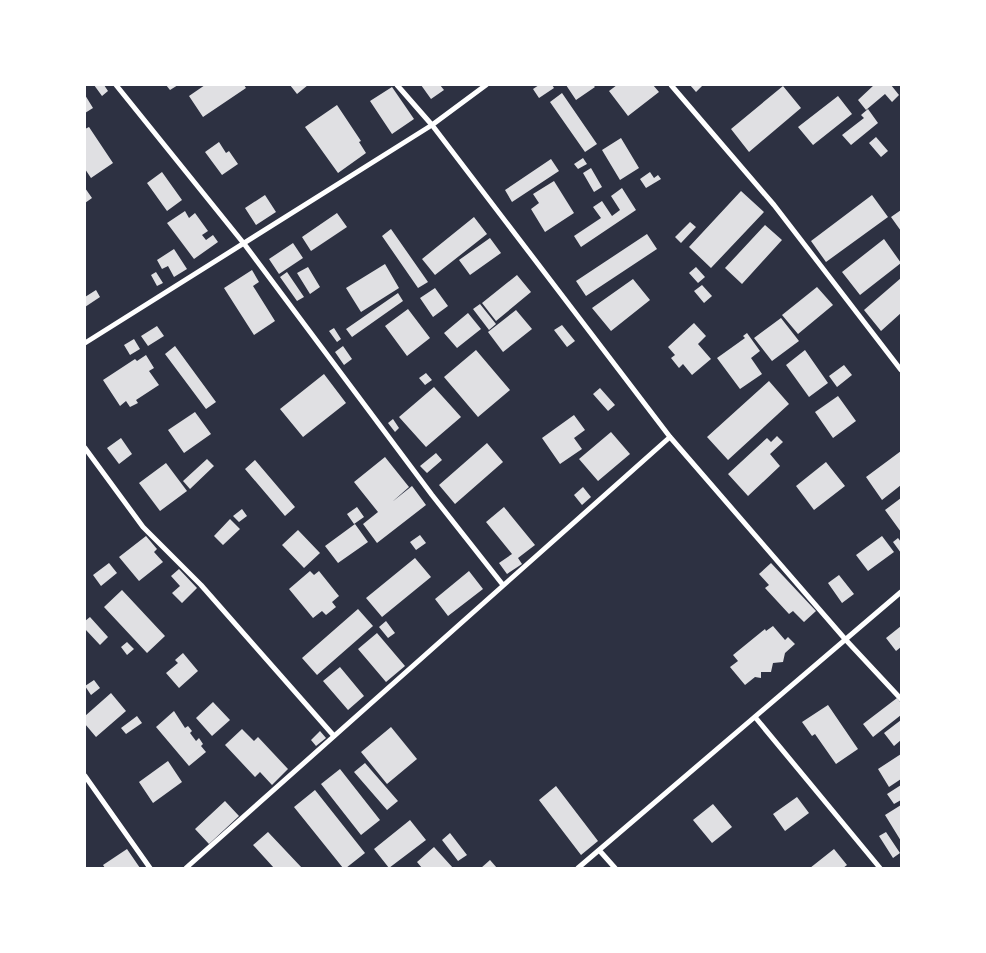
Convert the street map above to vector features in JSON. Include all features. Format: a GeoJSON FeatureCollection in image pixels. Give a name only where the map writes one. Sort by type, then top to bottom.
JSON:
{"type":"FeatureCollection","features":[{"type":"Feature","properties":{"kind":"street"},"geometry":{"type":"LineString","coordinates":[[116,85],[245,245],[432,495],[503,585]]}},
{"type":"Feature","properties":{"kind":"street"},"geometry":{"type":"LineString","coordinates":[[397,85],[432,125],[670,437],[845,639],[901,699]]}},
{"type":"Feature","properties":{"kind":"street"},"geometry":{"type":"LineString","coordinates":[[85,343],[245,245],[432,125],[486,85]]}},
{"type":"Feature","properties":{"kind":"street"},"geometry":{"type":"LineString","coordinates":[[671,85],[774,205],[901,370]]}},
{"type":"Feature","properties":{"kind":"street"},"geometry":{"type":"LineString","coordinates":[[186,868],[670,437]]}},
{"type":"Feature","properties":{"kind":"street"},"geometry":{"type":"LineString","coordinates":[[85,448],[143,527],[201,585],[334,736]]}},
{"type":"Feature","properties":{"kind":"street"},"geometry":{"type":"LineString","coordinates":[[578,868],[901,592]]}},
{"type":"Feature","properties":{"kind":"street"},"geometry":{"type":"LineString","coordinates":[[755,717],[880,868]]}},
{"type":"Feature","properties":{"kind":"street"},"geometry":{"type":"LineString","coordinates":[[85,776],[150,868]]}},
{"type":"Feature","properties":{"kind":"street"},"geometry":{"type":"LineString","coordinates":[[599,850],[614,868]]}},
{"type":"Feature","properties":{"kind":"building"},"geometry":{"type":"Polygon","coordinates":[[[94,85],[104,85],[108,91],[102,96],[94,85]]]}},
{"type":"Feature","properties":{"kind":"building"},"geometry":{"type":"Polygon","coordinates":[[[166,85],[178,85],[170,90],[166,85]]]}},
{"type":"Feature","properties":{"kind":"building"},"geometry":{"type":"Polygon","coordinates":[[[205,85],[244,85],[246,88],[203,117],[189,96],[205,85]]]}},
{"type":"Feature","properties":{"kind":"building"},"geometry":{"type":"Polygon","coordinates":[[[290,85],[308,85],[297,94],[290,85]]]}},
{"type":"Feature","properties":{"kind":"building"},"geometry":{"type":"Polygon","coordinates":[[[421,85],[440,85],[444,90],[431,99],[421,85]]]}},
{"type":"Feature","properties":{"kind":"building"},"geometry":{"type":"Polygon","coordinates":[[[539,85],[552,85],[554,88],[539,98],[533,89],[539,85]]]}},
{"type":"Feature","properties":{"kind":"building"},"geometry":{"type":"Polygon","coordinates":[[[566,85],[593,85],[595,87],[576,100],[566,85]]]}},
{"type":"Feature","properties":{"kind":"building"},"geometry":{"type":"Polygon","coordinates":[[[617,85],[653,85],[659,92],[628,116],[609,91],[617,85]]]}},
{"type":"Feature","properties":{"kind":"building"},"geometry":{"type":"Polygon","coordinates":[[[690,85],[703,85],[696,92],[690,85]]]}},
{"type":"Feature","properties":{"kind":"building"},"geometry":{"type":"Polygon","coordinates":[[[874,85],[891,85],[899,95],[892,102],[885,94],[866,110],[858,100],[874,85]]]}},
{"type":"Feature","properties":{"kind":"building"},"geometry":{"type":"Polygon","coordinates":[[[783,86],[801,108],[749,152],[731,129],[783,86]]]}},
{"type":"Feature","properties":{"kind":"building"},"geometry":{"type":"Polygon","coordinates":[[[392,87],[414,119],[392,134],[370,101],[392,87]]]}},
{"type":"Feature","properties":{"kind":"building"},"geometry":{"type":"Polygon","coordinates":[[[562,93],[597,144],[585,152],[550,102],[562,93]]]}},
{"type":"Feature","properties":{"kind":"building"},"geometry":{"type":"Polygon","coordinates":[[[85,95],[93,108],[85,113],[85,95]]]}},
{"type":"Feature","properties":{"kind":"building"},"geometry":{"type":"Polygon","coordinates":[[[838,96],[852,114],[813,145],[798,127],[838,96]]]}},
{"type":"Feature","properties":{"kind":"building"},"geometry":{"type":"Polygon","coordinates":[[[337,105],[361,141],[359,142],[366,153],[338,173],[305,127],[337,105]]]}},
{"type":"Feature","properties":{"kind":"building"},"geometry":{"type":"Polygon","coordinates":[[[868,109],[878,123],[851,145],[842,135],[864,118],[861,115],[868,109]]]}},
{"type":"Feature","properties":{"kind":"building"},"geometry":{"type":"Polygon","coordinates":[[[89,127],[113,163],[91,178],[85,169],[85,129],[89,127]]]}},
{"type":"Feature","properties":{"kind":"building"},"geometry":{"type":"Polygon","coordinates":[[[876,137],[888,151],[881,157],[869,143],[876,137]]]}},
{"type":"Feature","properties":{"kind":"building"},"geometry":{"type":"Polygon","coordinates":[[[621,138],[639,168],[620,180],[602,150],[621,138]]]}},
{"type":"Feature","properties":{"kind":"building"},"geometry":{"type":"Polygon","coordinates":[[[219,142],[226,153],[229,151],[238,164],[222,175],[205,152],[219,142]]]}},
{"type":"Feature","properties":{"kind":"building"},"geometry":{"type":"Polygon","coordinates":[[[583,158],[587,164],[578,169],[574,164],[583,158]]]}},
{"type":"Feature","properties":{"kind":"building"},"geometry":{"type":"Polygon","coordinates":[[[551,159],[559,171],[512,202],[505,190],[551,159]]]}},
{"type":"Feature","properties":{"kind":"building"},"geometry":{"type":"Polygon","coordinates":[[[591,168],[602,187],[594,192],[583,173],[591,168]]]}},
{"type":"Feature","properties":{"kind":"building"},"geometry":{"type":"Polygon","coordinates":[[[162,172],[182,200],[167,211],[147,183],[162,172]]]}},
{"type":"Feature","properties":{"kind":"building"},"geometry":{"type":"Polygon","coordinates":[[[650,172],[654,178],[658,175],[661,179],[646,188],[640,179],[650,172]]]}},
{"type":"Feature","properties":{"kind":"building"},"geometry":{"type":"Polygon","coordinates":[[[554,181],[574,213],[545,232],[531,209],[539,203],[533,194],[554,181]]]}},
{"type":"Feature","properties":{"kind":"building"},"geometry":{"type":"Polygon","coordinates":[[[85,188],[92,198],[85,203],[85,188]]]}},
{"type":"Feature","properties":{"kind":"building"},"geometry":{"type":"Polygon","coordinates":[[[622,188],[636,210],[581,247],[574,236],[601,218],[593,207],[602,201],[612,216],[620,210],[611,196],[622,188]]]}},
{"type":"Feature","properties":{"kind":"building"},"geometry":{"type":"Polygon","coordinates":[[[741,191],[764,212],[711,268],[689,247],[741,191]]]}},
{"type":"Feature","properties":{"kind":"building"},"geometry":{"type":"Polygon","coordinates":[[[265,195],[276,212],[256,225],[245,208],[265,195]]]}},
{"type":"Feature","properties":{"kind":"building"},"geometry":{"type":"Polygon","coordinates":[[[872,195],[888,217],[826,262],[811,241],[872,195]]]}},
{"type":"Feature","properties":{"kind":"building"},"geometry":{"type":"Polygon","coordinates":[[[901,210],[901,231],[891,217],[901,210]]]}},
{"type":"Feature","properties":{"kind":"building"},"geometry":{"type":"Polygon","coordinates":[[[185,211],[189,218],[195,213],[208,231],[202,235],[206,240],[213,235],[218,242],[194,259],[167,223],[185,211]]]}},
{"type":"Feature","properties":{"kind":"building"},"geometry":{"type":"Polygon","coordinates":[[[337,213],[347,227],[311,251],[302,237],[337,213]]]}},
{"type":"Feature","properties":{"kind":"building"},"geometry":{"type":"Polygon","coordinates":[[[474,217],[487,234],[435,275],[422,259],[474,217]]]}},
{"type":"Feature","properties":{"kind":"building"},"geometry":{"type":"Polygon","coordinates":[[[690,222],[696,227],[681,243],[675,237],[690,222]]]}},
{"type":"Feature","properties":{"kind":"building"},"geometry":{"type":"Polygon","coordinates":[[[765,225],[782,240],[742,284],[725,268],[765,225]]]}},
{"type":"Feature","properties":{"kind":"building"},"geometry":{"type":"Polygon","coordinates":[[[391,229],[428,282],[418,288],[382,236],[391,229]]]}},
{"type":"Feature","properties":{"kind":"building"},"geometry":{"type":"Polygon","coordinates":[[[647,234],[657,249],[586,296],[576,281],[647,234]]]}},
{"type":"Feature","properties":{"kind":"building"},"geometry":{"type":"Polygon","coordinates":[[[490,238],[501,253],[470,275],[459,260],[490,238]]]}},
{"type":"Feature","properties":{"kind":"building"},"geometry":{"type":"Polygon","coordinates":[[[884,239],[901,263],[860,295],[842,272],[884,239]]]}},
{"type":"Feature","properties":{"kind":"building"},"geometry":{"type":"Polygon","coordinates":[[[293,243],[303,258],[279,274],[269,259],[293,243]]]}},
{"type":"Feature","properties":{"kind":"building"},"geometry":{"type":"Polygon","coordinates":[[[174,249],[187,269],[174,277],[168,266],[162,269],[157,260],[174,249]]]}},
{"type":"Feature","properties":{"kind":"building"},"geometry":{"type":"Polygon","coordinates":[[[385,264],[399,288],[361,312],[346,288],[385,264]]]}},
{"type":"Feature","properties":{"kind":"building"},"geometry":{"type":"Polygon","coordinates":[[[308,267],[320,287],[310,294],[297,273],[308,267]]]}},
{"type":"Feature","properties":{"kind":"building"},"geometry":{"type":"Polygon","coordinates":[[[696,267],[705,277],[698,283],[689,273],[696,267]]]}},
{"type":"Feature","properties":{"kind":"building"},"geometry":{"type":"Polygon","coordinates":[[[252,270],[259,282],[253,286],[275,321],[254,335],[224,288],[252,270]]]}},
{"type":"Feature","properties":{"kind":"building"},"geometry":{"type":"Polygon","coordinates":[[[156,272],[163,283],[157,286],[151,275],[156,272]]]}},
{"type":"Feature","properties":{"kind":"building"},"geometry":{"type":"Polygon","coordinates":[[[287,272],[304,297],[297,301],[280,277],[287,272]]]}},
{"type":"Feature","properties":{"kind":"building"},"geometry":{"type":"Polygon","coordinates":[[[517,275],[531,292],[496,321],[482,303],[517,275]]]}},
{"type":"Feature","properties":{"kind":"building"},"geometry":{"type":"Polygon","coordinates":[[[901,278],[901,313],[881,331],[864,310],[901,278]]]}},
{"type":"Feature","properties":{"kind":"building"},"geometry":{"type":"Polygon","coordinates":[[[633,279],[650,300],[611,331],[592,308],[633,279]]]}},
{"type":"Feature","properties":{"kind":"building"},"geometry":{"type":"Polygon","coordinates":[[[702,285],[712,296],[704,303],[694,291],[702,285]]]}},
{"type":"Feature","properties":{"kind":"building"},"geometry":{"type":"Polygon","coordinates":[[[817,287],[833,305],[798,334],[782,315],[817,287]]]}},
{"type":"Feature","properties":{"kind":"building"},"geometry":{"type":"Polygon","coordinates":[[[435,288],[448,306],[433,317],[420,298],[435,288]]]}},
{"type":"Feature","properties":{"kind":"building"},"geometry":{"type":"Polygon","coordinates":[[[96,290],[100,297],[85,307],[85,297],[96,290]]]}},
{"type":"Feature","properties":{"kind":"building"},"geometry":{"type":"Polygon","coordinates":[[[398,293],[403,301],[352,337],[346,329],[398,293]]]}},
{"type":"Feature","properties":{"kind":"building"},"geometry":{"type":"Polygon","coordinates":[[[480,304],[496,324],[489,330],[473,309],[480,304]]]}},
{"type":"Feature","properties":{"kind":"building"},"geometry":{"type":"Polygon","coordinates":[[[408,309],[430,338],[407,356],[385,326],[408,309]]]}},
{"type":"Feature","properties":{"kind":"building"},"geometry":{"type":"Polygon","coordinates":[[[516,310],[532,329],[503,352],[488,332],[516,310]]]}},
{"type":"Feature","properties":{"kind":"building"},"geometry":{"type":"Polygon","coordinates":[[[468,313],[481,329],[457,348],[444,333],[468,313]]]}},
{"type":"Feature","properties":{"kind":"building"},"geometry":{"type":"Polygon","coordinates":[[[781,318],[799,341],[772,361],[754,338],[781,318]]]}},
{"type":"Feature","properties":{"kind":"building"},"geometry":{"type":"Polygon","coordinates":[[[694,323],[706,336],[698,344],[711,359],[692,375],[683,364],[679,368],[671,358],[675,355],[668,347],[694,323]]]}},
{"type":"Feature","properties":{"kind":"building"},"geometry":{"type":"Polygon","coordinates":[[[562,325],[575,341],[567,347],[554,330],[562,325]]]}},
{"type":"Feature","properties":{"kind":"building"},"geometry":{"type":"Polygon","coordinates":[[[157,326],[164,336],[148,346],[141,336],[157,326]]]}},
{"type":"Feature","properties":{"kind":"building"},"geometry":{"type":"Polygon","coordinates":[[[334,328],[341,339],[337,342],[329,331],[334,328]]]}},
{"type":"Feature","properties":{"kind":"building"},"geometry":{"type":"Polygon","coordinates":[[[747,333],[760,351],[751,358],[762,374],[740,389],[717,358],[745,338],[743,336],[747,333]]]}},
{"type":"Feature","properties":{"kind":"building"},"geometry":{"type":"Polygon","coordinates":[[[134,339],[140,349],[130,355],[124,345],[134,339]]]}},
{"type":"Feature","properties":{"kind":"building"},"geometry":{"type":"Polygon","coordinates":[[[175,346],[216,402],[206,409],[165,354],[175,346]]]}},
{"type":"Feature","properties":{"kind":"building"},"geometry":{"type":"Polygon","coordinates":[[[343,346],[352,359],[344,365],[335,352],[343,346]]]}},
{"type":"Feature","properties":{"kind":"building"},"geometry":{"type":"Polygon","coordinates":[[[476,350],[510,390],[478,417],[444,377],[476,350]]]}},
{"type":"Feature","properties":{"kind":"building"},"geometry":{"type":"Polygon","coordinates":[[[805,350],[828,383],[809,397],[786,365],[805,350]]]}},
{"type":"Feature","properties":{"kind":"building"},"geometry":{"type":"Polygon","coordinates":[[[146,355],[154,368],[149,371],[159,385],[136,400],[138,403],[130,407],[126,401],[120,406],[103,380],[135,359],[137,361],[146,355]]]}},
{"type":"Feature","properties":{"kind":"building"},"geometry":{"type":"Polygon","coordinates":[[[844,365],[852,375],[837,387],[829,376],[844,365]]]}},
{"type":"Feature","properties":{"kind":"building"},"geometry":{"type":"Polygon","coordinates":[[[426,373],[432,380],[425,385],[419,378],[426,373]]]}},
{"type":"Feature","properties":{"kind":"building"},"geometry":{"type":"Polygon","coordinates":[[[324,374],[346,403],[303,437],[280,409],[324,374]]]}},
{"type":"Feature","properties":{"kind":"building"},"geometry":{"type":"Polygon","coordinates":[[[769,381],[789,404],[728,460],[707,437],[769,381]]]}},
{"type":"Feature","properties":{"kind":"building"},"geometry":{"type":"Polygon","coordinates":[[[434,387],[461,417],[426,447],[399,417],[434,387]]]}},
{"type":"Feature","properties":{"kind":"building"},"geometry":{"type":"Polygon","coordinates":[[[600,388],[615,405],[608,411],[593,394],[600,388]]]}},
{"type":"Feature","properties":{"kind":"building"},"geometry":{"type":"Polygon","coordinates":[[[838,396],[856,421],[833,438],[815,412],[838,396]]]}},
{"type":"Feature","properties":{"kind":"building"},"geometry":{"type":"Polygon","coordinates":[[[195,412],[211,434],[184,453],[168,430],[195,412]]]}},
{"type":"Feature","properties":{"kind":"building"},"geometry":{"type":"Polygon","coordinates":[[[574,415],[585,430],[574,438],[582,449],[560,464],[542,438],[574,415]]]}},
{"type":"Feature","properties":{"kind":"building"},"geometry":{"type":"Polygon","coordinates":[[[393,419],[399,428],[395,432],[388,423],[393,419]]]}},
{"type":"Feature","properties":{"kind":"building"},"geometry":{"type":"Polygon","coordinates":[[[611,432],[630,454],[598,481],[579,459],[611,432]]]}},
{"type":"Feature","properties":{"kind":"building"},"geometry":{"type":"Polygon","coordinates":[[[777,436],[783,442],[770,454],[780,466],[748,496],[728,474],[767,438],[771,442],[777,436]]]}},
{"type":"Feature","properties":{"kind":"building"},"geometry":{"type":"Polygon","coordinates":[[[121,438],[132,454],[119,464],[107,448],[121,438]]]}},
{"type":"Feature","properties":{"kind":"building"},"geometry":{"type":"Polygon","coordinates":[[[487,443],[503,462],[455,504],[439,485],[487,443]]]}},
{"type":"Feature","properties":{"kind":"building"},"geometry":{"type":"Polygon","coordinates":[[[901,451],[901,485],[882,500],[866,477],[901,451]]]}},
{"type":"Feature","properties":{"kind":"building"},"geometry":{"type":"Polygon","coordinates":[[[436,453],[442,460],[427,473],[420,466],[436,453]]]}},
{"type":"Feature","properties":{"kind":"building"},"geometry":{"type":"Polygon","coordinates":[[[385,457],[409,487],[392,502],[412,486],[426,505],[377,543],[363,524],[378,512],[354,482],[385,457]]]}},
{"type":"Feature","properties":{"kind":"building"},"geometry":{"type":"Polygon","coordinates":[[[207,459],[214,466],[190,489],[183,481],[207,459]]]}},
{"type":"Feature","properties":{"kind":"building"},"geometry":{"type":"Polygon","coordinates":[[[255,460],[295,507],[285,516],[245,469],[255,460]]]}},
{"type":"Feature","properties":{"kind":"building"},"geometry":{"type":"Polygon","coordinates":[[[826,462],[845,486],[814,510],[796,486],[826,462]]]}},
{"type":"Feature","properties":{"kind":"building"},"geometry":{"type":"Polygon","coordinates":[[[166,463],[187,491],[160,511],[139,483],[166,463]]]}},
{"type":"Feature","properties":{"kind":"building"},"geometry":{"type":"Polygon","coordinates":[[[583,487],[591,497],[582,505],[574,495],[583,487]]]}},
{"type":"Feature","properties":{"kind":"building"},"geometry":{"type":"Polygon","coordinates":[[[901,498],[901,532],[885,510],[901,498]]]}},
{"type":"Feature","properties":{"kind":"building"},"geometry":{"type":"Polygon","coordinates":[[[357,507],[364,517],[354,524],[347,514],[357,507]]]}},
{"type":"Feature","properties":{"kind":"building"},"geometry":{"type":"Polygon","coordinates":[[[504,507],[535,545],[518,558],[522,564],[507,574],[499,563],[512,554],[486,522],[504,507]]]}},
{"type":"Feature","properties":{"kind":"building"},"geometry":{"type":"Polygon","coordinates":[[[242,509],[247,516],[239,522],[233,516],[242,509]]]}},
{"type":"Feature","properties":{"kind":"building"},"geometry":{"type":"Polygon","coordinates":[[[230,519],[240,529],[223,545],[214,536],[230,519]]]}},
{"type":"Feature","properties":{"kind":"building"},"geometry":{"type":"Polygon","coordinates":[[[355,524],[368,542],[338,563],[325,546],[355,524]]]}},
{"type":"Feature","properties":{"kind":"building"},"geometry":{"type":"Polygon","coordinates":[[[298,530],[320,553],[304,568],[282,545],[298,530]]]}},
{"type":"Feature","properties":{"kind":"building"},"geometry":{"type":"Polygon","coordinates":[[[420,535],[426,543],[416,550],[410,542],[420,535]]]}},
{"type":"Feature","properties":{"kind":"building"},"geometry":{"type":"Polygon","coordinates":[[[146,536],[157,549],[154,552],[163,562],[139,581],[119,557],[146,536]]]}},
{"type":"Feature","properties":{"kind":"building"},"geometry":{"type":"Polygon","coordinates":[[[882,536],[894,552],[868,571],[856,555],[882,536]]]}},
{"type":"Feature","properties":{"kind":"building"},"geometry":{"type":"Polygon","coordinates":[[[898,538],[901,542],[901,553],[893,542],[898,538]]]}},
{"type":"Feature","properties":{"kind":"building"},"geometry":{"type":"Polygon","coordinates":[[[415,558],[431,577],[382,617],[366,598],[415,558]]]}},
{"type":"Feature","properties":{"kind":"building"},"geometry":{"type":"Polygon","coordinates":[[[109,563],[117,573],[101,586],[93,575],[109,563]]]}},
{"type":"Feature","properties":{"kind":"building"},"geometry":{"type":"Polygon","coordinates":[[[771,563],[816,611],[804,622],[793,611],[789,614],[765,588],[769,585],[759,574],[771,563]]]}},
{"type":"Feature","properties":{"kind":"building"},"geometry":{"type":"Polygon","coordinates":[[[179,569],[197,588],[182,603],[172,593],[180,586],[171,576],[179,569]]]}},
{"type":"Feature","properties":{"kind":"building"},"geometry":{"type":"Polygon","coordinates":[[[310,571],[314,575],[319,571],[339,596],[332,602],[336,607],[326,615],[322,611],[313,618],[289,589],[310,571]]]}},
{"type":"Feature","properties":{"kind":"building"},"geometry":{"type":"Polygon","coordinates":[[[469,571],[483,589],[448,616],[435,599],[469,571]]]}},
{"type":"Feature","properties":{"kind":"building"},"geometry":{"type":"Polygon","coordinates":[[[839,575],[854,594],[842,603],[828,583],[839,575]]]}},
{"type":"Feature","properties":{"kind":"building"},"geometry":{"type":"Polygon","coordinates":[[[122,590],[165,636],[147,653],[104,607],[122,590]]]}},
{"type":"Feature","properties":{"kind":"building"},"geometry":{"type":"Polygon","coordinates":[[[358,609],[373,626],[317,675],[302,658],[358,609]]]}},
{"type":"Feature","properties":{"kind":"building"},"geometry":{"type":"Polygon","coordinates":[[[90,617],[108,637],[100,645],[85,629],[85,621],[90,617]]]}},
{"type":"Feature","properties":{"kind":"building"},"geometry":{"type":"Polygon","coordinates":[[[386,621],[395,633],[388,638],[379,627],[386,621]]]}},
{"type":"Feature","properties":{"kind":"building"},"geometry":{"type":"Polygon","coordinates":[[[773,626],[785,640],[788,637],[795,644],[785,653],[783,662],[773,663],[771,672],[761,672],[761,678],[755,677],[745,685],[730,667],[738,661],[733,655],[765,629],[766,631],[773,626]]]}},
{"type":"Feature","properties":{"kind":"building"},"geometry":{"type":"Polygon","coordinates":[[[901,626],[901,647],[896,651],[886,638],[901,626]]]}},
{"type":"Feature","properties":{"kind":"building"},"geometry":{"type":"Polygon","coordinates":[[[377,633],[405,666],[386,682],[358,649],[377,633]]]}},
{"type":"Feature","properties":{"kind":"building"},"geometry":{"type":"Polygon","coordinates":[[[127,642],[134,649],[127,655],[121,647],[127,642]]]}},
{"type":"Feature","properties":{"kind":"building"},"geometry":{"type":"Polygon","coordinates":[[[183,653],[198,671],[179,688],[166,673],[178,663],[175,660],[183,653]]]}},
{"type":"Feature","properties":{"kind":"building"},"geometry":{"type":"Polygon","coordinates":[[[340,667],[364,696],[348,710],[323,681],[340,667]]]}},
{"type":"Feature","properties":{"kind":"building"},"geometry":{"type":"Polygon","coordinates":[[[94,680],[100,688],[91,695],[85,686],[94,680]]]}},
{"type":"Feature","properties":{"kind":"building"},"geometry":{"type":"Polygon","coordinates":[[[111,693],[126,711],[96,737],[85,724],[85,716],[111,693]]]}},
{"type":"Feature","properties":{"kind":"building"},"geometry":{"type":"Polygon","coordinates":[[[897,698],[901,703],[901,715],[873,737],[863,724],[897,698]]]}},
{"type":"Feature","properties":{"kind":"building"},"geometry":{"type":"Polygon","coordinates":[[[213,702],[230,720],[212,736],[196,718],[213,702]]]}},
{"type":"Feature","properties":{"kind":"building"},"geometry":{"type":"Polygon","coordinates":[[[828,705],[858,749],[836,764],[815,734],[812,736],[802,722],[828,705]]]}},
{"type":"Feature","properties":{"kind":"building"},"geometry":{"type":"Polygon","coordinates":[[[174,711],[185,728],[188,726],[192,731],[190,733],[196,741],[199,738],[203,744],[201,746],[206,752],[189,766],[156,727],[174,711]]]}},
{"type":"Feature","properties":{"kind":"building"},"geometry":{"type":"Polygon","coordinates":[[[137,716],[142,723],[126,734],[121,728],[137,716]]]}},
{"type":"Feature","properties":{"kind":"building"},"geometry":{"type":"Polygon","coordinates":[[[901,720],[901,740],[894,746],[884,733],[901,720]]]}},
{"type":"Feature","properties":{"kind":"building"},"geometry":{"type":"Polygon","coordinates":[[[391,727],[417,759],[387,784],[361,752],[391,727]]]}},
{"type":"Feature","properties":{"kind":"building"},"geometry":{"type":"Polygon","coordinates":[[[242,729],[254,741],[258,737],[288,769],[272,785],[260,772],[255,777],[225,745],[242,729]]]}},
{"type":"Feature","properties":{"kind":"building"},"geometry":{"type":"Polygon","coordinates":[[[320,731],[326,738],[316,746],[311,740],[320,731]]]}},
{"type":"Feature","properties":{"kind":"building"},"geometry":{"type":"Polygon","coordinates":[[[901,754],[901,779],[889,787],[878,769],[901,754]]]}},
{"type":"Feature","properties":{"kind":"building"},"geometry":{"type":"Polygon","coordinates":[[[168,761],[182,782],[153,803],[139,782],[168,761]]]}},
{"type":"Feature","properties":{"kind":"building"},"geometry":{"type":"Polygon","coordinates":[[[365,763],[398,801],[387,810],[354,772],[365,763]]]}},
{"type":"Feature","properties":{"kind":"building"},"geometry":{"type":"Polygon","coordinates":[[[340,769],[380,820],[361,835],[321,784],[340,769]]]}},
{"type":"Feature","properties":{"kind":"building"},"geometry":{"type":"Polygon","coordinates":[[[901,785],[901,800],[894,804],[887,794],[901,785]]]}},
{"type":"Feature","properties":{"kind":"building"},"geometry":{"type":"Polygon","coordinates":[[[556,786],[598,841],[581,855],[539,800],[556,786]]]}},
{"type":"Feature","properties":{"kind":"building"},"geometry":{"type":"Polygon","coordinates":[[[315,790],[365,853],[346,868],[343,868],[294,807],[315,790]]]}},
{"type":"Feature","properties":{"kind":"building"},"geometry":{"type":"Polygon","coordinates":[[[797,797],[809,813],[785,831],[773,814],[797,797]]]}},
{"type":"Feature","properties":{"kind":"building"},"geometry":{"type":"Polygon","coordinates":[[[225,801],[239,816],[209,844],[195,829],[225,801]]]}},
{"type":"Feature","properties":{"kind":"building"},"geometry":{"type":"Polygon","coordinates":[[[713,804],[732,827],[712,843],[693,820],[713,804]]]}},
{"type":"Feature","properties":{"kind":"building"},"geometry":{"type":"Polygon","coordinates":[[[901,805],[901,841],[885,815],[901,805]]]}},
{"type":"Feature","properties":{"kind":"building"},"geometry":{"type":"Polygon","coordinates":[[[410,820],[426,840],[389,868],[374,849],[410,820]]]}},
{"type":"Feature","properties":{"kind":"building"},"geometry":{"type":"Polygon","coordinates":[[[268,832],[302,868],[274,868],[253,845],[268,832]]]}},
{"type":"Feature","properties":{"kind":"building"},"geometry":{"type":"Polygon","coordinates":[[[886,832],[900,853],[893,858],[879,836],[886,832]]]}},
{"type":"Feature","properties":{"kind":"building"},"geometry":{"type":"Polygon","coordinates":[[[450,833],[467,855],[458,861],[442,840],[450,833]]]}},
{"type":"Feature","properties":{"kind":"building"},"geometry":{"type":"Polygon","coordinates":[[[434,847],[453,868],[422,868],[417,862],[434,847]]]}},
{"type":"Feature","properties":{"kind":"building"},"geometry":{"type":"Polygon","coordinates":[[[127,849],[140,868],[105,868],[103,865],[127,849]]]}},
{"type":"Feature","properties":{"kind":"building"},"geometry":{"type":"Polygon","coordinates":[[[834,849],[847,865],[843,868],[810,868],[834,849]]]}},
{"type":"Feature","properties":{"kind":"building"},"geometry":{"type":"Polygon","coordinates":[[[490,860],[497,868],[481,868],[490,860]]]}}]}
